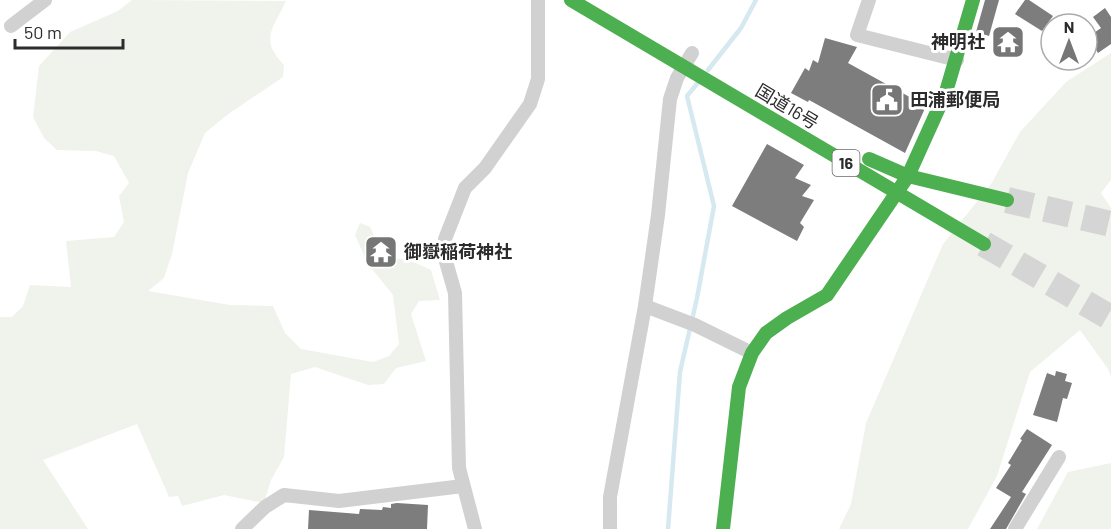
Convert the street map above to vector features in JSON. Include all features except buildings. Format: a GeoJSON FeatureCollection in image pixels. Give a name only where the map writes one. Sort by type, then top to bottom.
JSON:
{"type":"FeatureCollection","features":[{"type":"Feature","properties":{"kind":"main road","name":"国道16号"},"geometry":{"type":"LineString","coordinates":[[571,0],[984,244]]}},
{"type":"Feature","properties":{"kind":"main road"},"geometry":{"type":"LineString","coordinates":[[723,529],[739,387],[752,353],[766,333],[827,295],[908,176],[946,92],[973,0]]}},
{"type":"Feature","properties":{"kind":"main road","name":"16"},"geometry":{"type":"LineString","coordinates":[[856,151],[875,163],[908,176],[1007,200]]}},
{"type":"Feature","properties":{"kind":"street"},"geometry":{"type":"LineString","coordinates":[[11,26],[45,0]]}},
{"type":"Feature","properties":{"kind":"street"},"geometry":{"type":"LineString","coordinates":[[475,529],[459,468],[455,293],[445,258],[445,238],[465,188],[485,168],[530,104],[538,79],[537,0]]}},
{"type":"Feature","properties":{"kind":"street"},"geometry":{"type":"LineString","coordinates":[[868,0],[857,35],[957,60]]}},
{"type":"Feature","properties":{"kind":"street"},"geometry":{"type":"LineString","coordinates":[[610,529],[610,497],[645,306],[658,215],[670,99],[692,53]]}},
{"type":"Feature","properties":{"kind":"street"},"geometry":{"type":"LineString","coordinates":[[645,306],[695,325],[752,353]]}},
{"type":"Feature","properties":{"kind":"street"},"geometry":{"type":"LineString","coordinates":[[1015,529],[1059,457]]}},
{"type":"Feature","properties":{"kind":"street"},"geometry":{"type":"LineString","coordinates":[[242,529],[265,507],[284,495],[339,501],[463,486]]}},
{"type":"Feature","properties":{"kind":"shaded area"},"geometry":{"type":"Polygon","coordinates":[[[132,0],[286,1],[273,27],[270,41],[276,56],[284,65],[283,77],[205,133],[188,173],[172,254],[164,278],[148,291],[230,305],[273,306],[285,333],[301,349],[373,362],[389,356],[399,344],[393,295],[368,264],[355,235],[360,223],[370,227],[384,257],[409,260],[431,270],[440,300],[419,301],[411,314],[426,361],[396,368],[384,384],[368,385],[315,367],[291,374],[284,457],[271,480],[264,503],[224,495],[182,506],[178,496],[169,497],[137,424],[43,460],[88,529],[0,529],[0,317],[12,317],[23,306],[30,285],[71,287],[66,241],[114,237],[124,222],[119,196],[129,183],[114,156],[96,151],[57,150],[44,138],[33,117],[39,66],[70,32],[118,11],[132,0]]]}},
{"type":"Feature","properties":{"kind":"shaded area"},"geometry":{"type":"Polygon","coordinates":[[[1111,53],[1111,180],[1101,193],[1111,208],[1111,377],[1108,369],[1080,330],[1030,372],[997,476],[968,529],[839,529],[851,504],[866,423],[943,244],[991,184],[1020,132],[1066,82],[1082,72],[1099,72],[1099,61],[1111,53]]]}},
{"type":"Feature","properties":{"kind":"shaded area"},"geometry":{"type":"Polygon","coordinates":[[[1111,463],[1111,529],[1037,529],[1068,472],[1111,463]]]}},
{"type":"Feature","properties":{"kind":"waterway"},"geometry":{"type":"LineString","coordinates":[[708,70],[741,28],[756,0]]}},
{"type":"Feature","properties":{"kind":"waterway"},"geometry":{"type":"LineString","coordinates":[[668,529],[680,372],[697,298],[714,206],[687,96],[697,84]]}},
{"type":"Feature","properties":{"kind":"tunnel"},"geometry":{"type":"LineString","coordinates":[[1007,200],[1111,224]]}},
{"type":"Feature","properties":{"kind":"tunnel"},"geometry":{"type":"LineString","coordinates":[[984,244],[1111,318]]}},
{"type":"Feature","properties":{"kind":"traffic: fast"},"geometry":{"type":"LineString","coordinates":[[571,0],[984,244]]}},
{"type":"Feature","properties":{"kind":"traffic: fast"},"geometry":{"type":"LineString","coordinates":[[723,529],[739,387],[752,353],[766,333],[827,295],[908,176],[946,92],[973,0]]}},
{"type":"Feature","properties":{"kind":"traffic: fast"},"geometry":{"type":"LineString","coordinates":[[869,159],[908,176],[1007,200]]}},
{"type":"Feature","properties":{"kind":"place","name":"神明社"},"geometry":{"type":"Point","coordinates":[1008,42]}},
{"type":"Feature","properties":{"kind":"place","name":"田浦郵便局"},"geometry":{"type":"Point","coordinates":[887,100]}},
{"type":"Feature","properties":{"kind":"place","name":"御嶽稲荷神社"},"geometry":{"type":"Point","coordinates":[381,252]}}]}
